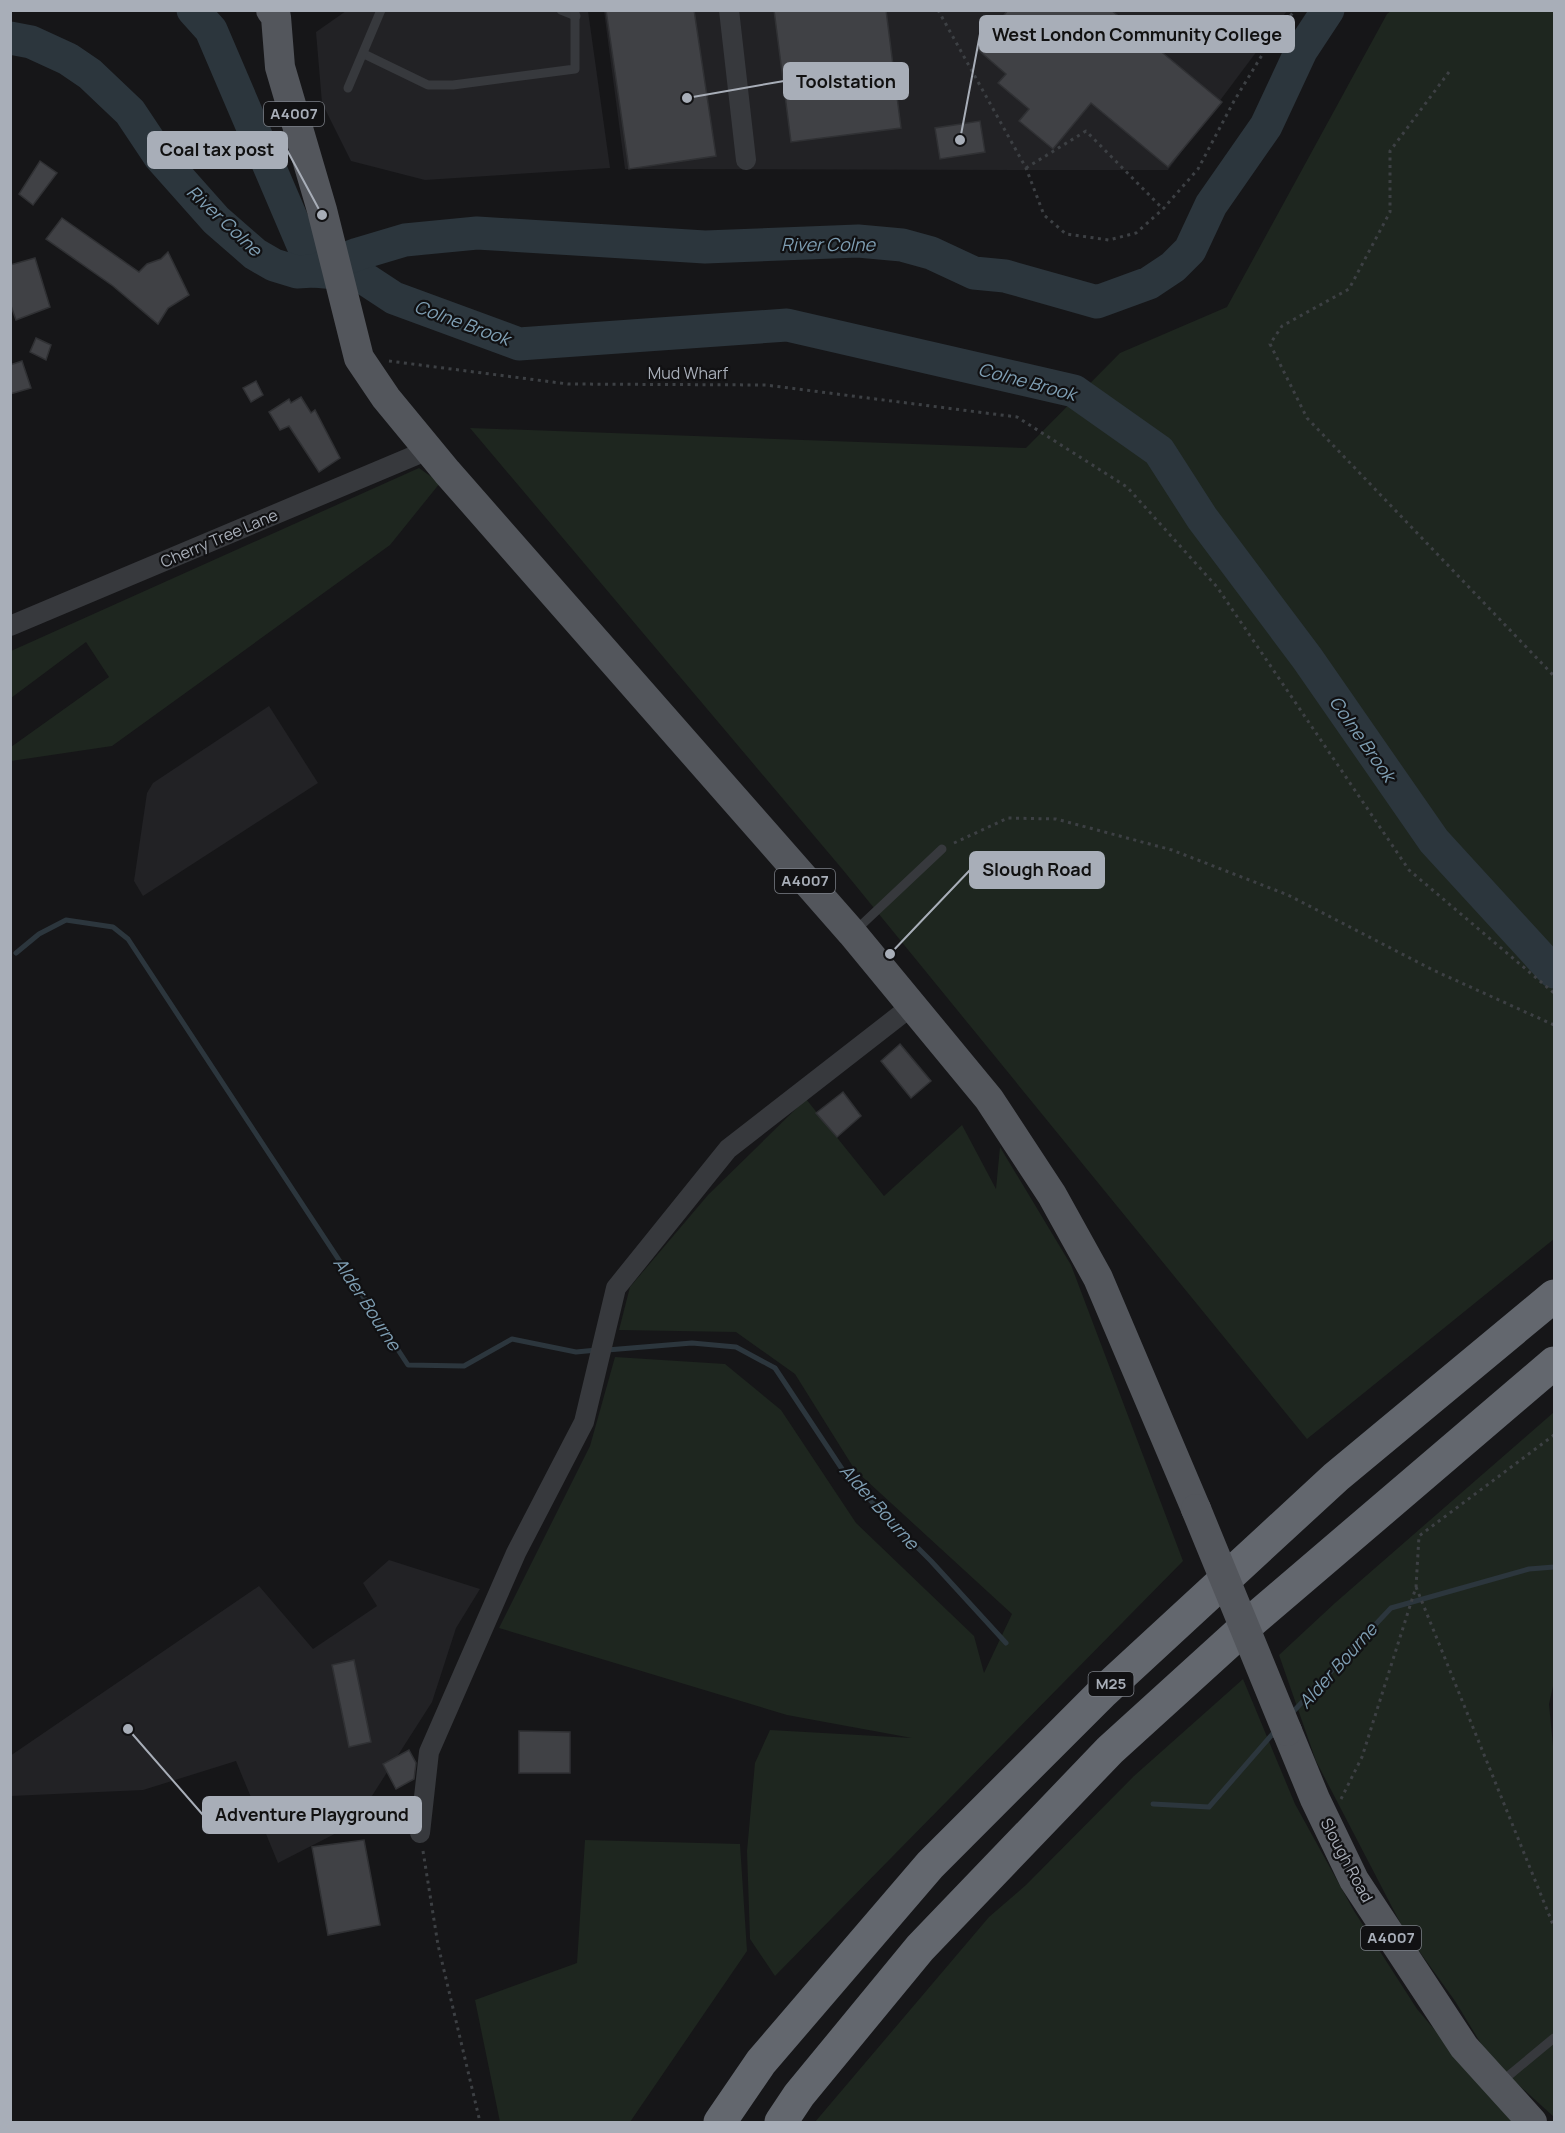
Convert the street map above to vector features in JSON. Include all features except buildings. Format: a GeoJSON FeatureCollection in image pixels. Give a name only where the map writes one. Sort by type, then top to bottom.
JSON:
{"type":"FeatureCollection","features":[{"type":"Feature","properties":{"kind":"highway","name":"M25"},"geometry":{"type":"LineString","coordinates":[[720,2122],[761,2062],[930,1865],[1102,1692],[1336,1477],[1554,1296]]}},
{"type":"Feature","properties":{"kind":"highway","name":"M25"},"geometry":{"type":"LineString","coordinates":[[781,2122],[799,2095],[920,1948],[1110,1750],[1252,1621],[1554,1363]]}},
{"type":"Feature","properties":{"kind":"main road","name":"A4007"},"geometry":{"type":"LineString","coordinates":[[273,14],[280,67],[322,210],[359,358],[386,398],[428,450],[549,592],[852,933],[913,1005]]}},
{"type":"Feature","properties":{"kind":"main road","name":"Slough Road"},"geometry":{"type":"LineString","coordinates":[[913,1005],[989,1099],[1053,1195],[1098,1278],[1287,1731],[1354,1880],[1464,2047],[1532,2122]]}},
{"type":"Feature","properties":{"kind":"street"},"geometry":{"type":"LineString","coordinates":[[729,10],[746,160]]}},
{"type":"Feature","properties":{"kind":"street","name":"Cherry Tree Lane"},"geometry":{"type":"LineString","coordinates":[[10,626],[428,450]]}},
{"type":"Feature","properties":{"kind":"street"},"geometry":{"type":"LineString","coordinates":[[420,1833],[429,1752],[516,1553],[584,1422],[616,1288],[728,1149],[913,1005]]}},
{"type":"Feature","properties":{"kind":"lane"},"geometry":{"type":"LineString","coordinates":[[348,88],[381,10]]}},
{"type":"Feature","properties":{"kind":"lane"},"geometry":{"type":"LineString","coordinates":[[364,54],[428,84],[453,86],[574,69],[575,13],[561,10]]}},
{"type":"Feature","properties":{"kind":"lane"},"geometry":{"type":"LineString","coordinates":[[852,933],[942,849]]}},
{"type":"Feature","properties":{"kind":"lane"},"geometry":{"type":"LineString","coordinates":[[1499,2084],[1554,2038]]}},
{"type":"Feature","properties":{"kind":"path"},"geometry":{"type":"LineString","coordinates":[[938,10],[1026,168],[1044,215],[1066,234],[1109,240],[1136,233],[1163,209],[1198,169],[1233,102],[1270,42],[1295,10]]}},
{"type":"Feature","properties":{"kind":"path"},"geometry":{"type":"LineString","coordinates":[[1449,72],[1390,151],[1390,212],[1349,289],[1282,326],[1270,344],[1307,418],[1554,676]]}},
{"type":"Feature","properties":{"kind":"path"},"geometry":{"type":"LineString","coordinates":[[1026,168],[1086,131],[1163,209]]}},
{"type":"Feature","properties":{"kind":"path","name":"Mud Wharf"},"geometry":{"type":"LineString","coordinates":[[359,358],[568,384],[766,385],[1017,417],[1127,487],[1217,586],[1409,870],[1554,993]]}},
{"type":"Feature","properties":{"kind":"path"},"geometry":{"type":"LineString","coordinates":[[942,849],[1008,818],[1056,819],[1172,850],[1288,895],[1433,970],[1554,1025]]}},
{"type":"Feature","properties":{"kind":"path"},"geometry":{"type":"LineString","coordinates":[[1328,1826],[1362,1757],[1416,1587],[1419,1536],[1554,1435]]}},
{"type":"Feature","properties":{"kind":"path"},"geometry":{"type":"LineString","coordinates":[[1416,1587],[1554,1927]]}},
{"type":"Feature","properties":{"kind":"path"},"geometry":{"type":"LineString","coordinates":[[420,1833],[438,1945],[480,2122]]}},
{"type":"Feature","properties":{"kind":"shaded area"},"geometry":{"type":"Polygon","coordinates":[[[1392,10],[1554,11],[1554,1239],[1307,1439],[843,870],[470,428],[1026,448],[1120,353],[1227,307],[1387,14],[1392,10]]]}},
{"type":"Feature","properties":{"kind":"shaded area"},"geometry":{"type":"Polygon","coordinates":[[[346,11],[588,11],[610,168],[425,180],[351,161],[322,103],[316,32],[346,11]]]}},
{"type":"Feature","properties":{"kind":"shaded area"},"geometry":{"type":"Polygon","coordinates":[[[604,11],[1287,11],[1168,170],[1068,170],[625,169],[604,11]]]}},
{"type":"Feature","properties":{"kind":"shaded area"},"geometry":{"type":"Polygon","coordinates":[[[419,468],[440,483],[390,545],[112,746],[11,761],[11,747],[109,677],[86,642],[11,698],[11,651],[419,468]]]}},
{"type":"Feature","properties":{"kind":"shaded area"},"geometry":{"type":"Polygon","coordinates":[[[269,706],[318,783],[143,896],[134,881],[147,793],[153,783],[269,706]]]}},
{"type":"Feature","properties":{"kind":"shaded area"},"geometry":{"type":"Polygon","coordinates":[[[806,1099],[884,1196],[962,1125],[996,1189],[1000,1147],[1071,1265],[1183,1561],[775,1976],[750,1939],[747,1851],[755,1763],[770,1730],[912,1738],[787,1715],[499,1628],[590,1446],[615,1357],[725,1364],[781,1410],[856,1523],[974,1636],[984,1673],[1012,1614],[855,1470],[795,1374],[736,1332],[619,1330],[630,1287],[708,1195],[806,1099]]]}},
{"type":"Feature","properties":{"kind":"shaded area"},"geometry":{"type":"Polygon","coordinates":[[[1554,1412],[1554,1682],[1549,1704],[1554,1756],[1554,2117],[1491,2060],[1455,2001],[1404,1930],[1316,1761],[1279,1655],[1335,1603],[1554,1412]]]}},
{"type":"Feature","properties":{"kind":"shaded area"},"geometry":{"type":"Polygon","coordinates":[[[389,1560],[480,1589],[456,1628],[432,1702],[354,1824],[278,1863],[236,1761],[143,1790],[11,1796],[10,1756],[259,1586],[313,1649],[377,1606],[363,1583],[389,1560]]]}},
{"type":"Feature","properties":{"kind":"shaded area"},"geometry":{"type":"Polygon","coordinates":[[[1243,1679],[1295,1804],[1354,1911],[1417,2009],[1513,2122],[815,2122],[989,1917],[1026,1885],[1134,1776],[1243,1679]]]}},
{"type":"Feature","properties":{"kind":"shaded area"},"geometry":{"type":"Polygon","coordinates":[[[585,1840],[740,1844],[747,1951],[630,2122],[500,2122],[475,2000],[577,1963],[585,1840]]]}},
{"type":"Feature","properties":{"kind":"waterway","name":"Colne Brook"},"geometry":{"type":"LineString","coordinates":[[193,10],[211,30],[314,271],[359,275],[394,298],[519,344],[787,325],[1074,391],[1159,451],[1202,518],[1307,658],[1434,841],[1554,972]]}},
{"type":"Feature","properties":{"kind":"waterway","name":"River Colne"},"geometry":{"type":"LineString","coordinates":[[10,38],[31,42],[68,59],[90,74],[130,112],[160,157],[216,220],[255,254],[274,265],[297,272],[314,271],[358,254],[405,240],[477,233],[705,247],[858,241],[902,245],[931,253],[974,273],[1005,276],[1097,302],[1149,283],[1173,267],[1190,250],[1211,205],[1266,126],[1301,51],[1328,10]]}},
{"type":"Feature","properties":{"kind":"waterway","name":"Alder Bourne"},"geometry":{"type":"LineString","coordinates":[[16,953],[39,934],[66,920],[113,927],[128,939],[408,1365],[464,1366],[512,1339],[576,1352],[597,1350]]}},
{"type":"Feature","properties":{"kind":"waterway","name":"Alder Bourne"},"geometry":{"type":"LineString","coordinates":[[607,1350],[692,1343],[736,1347],[775,1368],[848,1478],[931,1561],[1006,1643]]}},
{"type":"Feature","properties":{"kind":"waterway","name":"Alder Bourne"},"geometry":{"type":"LineString","coordinates":[[1290,1715],[1391,1608],[1529,1569],[1554,1567]]}},
{"type":"Feature","properties":{"kind":"waterway","name":"Alder Bourne"},"geometry":{"type":"LineString","coordinates":[[1153,1804],[1209,1807],[1276,1730]]}},
{"type":"Feature","properties":{"kind":"place","name":"Toolstation"},"geometry":{"type":"Point","coordinates":[687,98]}},
{"type":"Feature","properties":{"kind":"place","name":"West London Community College"},"geometry":{"type":"Point","coordinates":[960,140]}},
{"type":"Feature","properties":{"kind":"place","name":"Coal tax post"},"geometry":{"type":"Point","coordinates":[322,215]}},
{"type":"Feature","properties":{"kind":"place","name":"Slough Road"},"geometry":{"type":"Point","coordinates":[890,954]}},
{"type":"Feature","properties":{"kind":"place","name":"Adventure Playground"},"geometry":{"type":"Point","coordinates":[128,1729]}}]}
